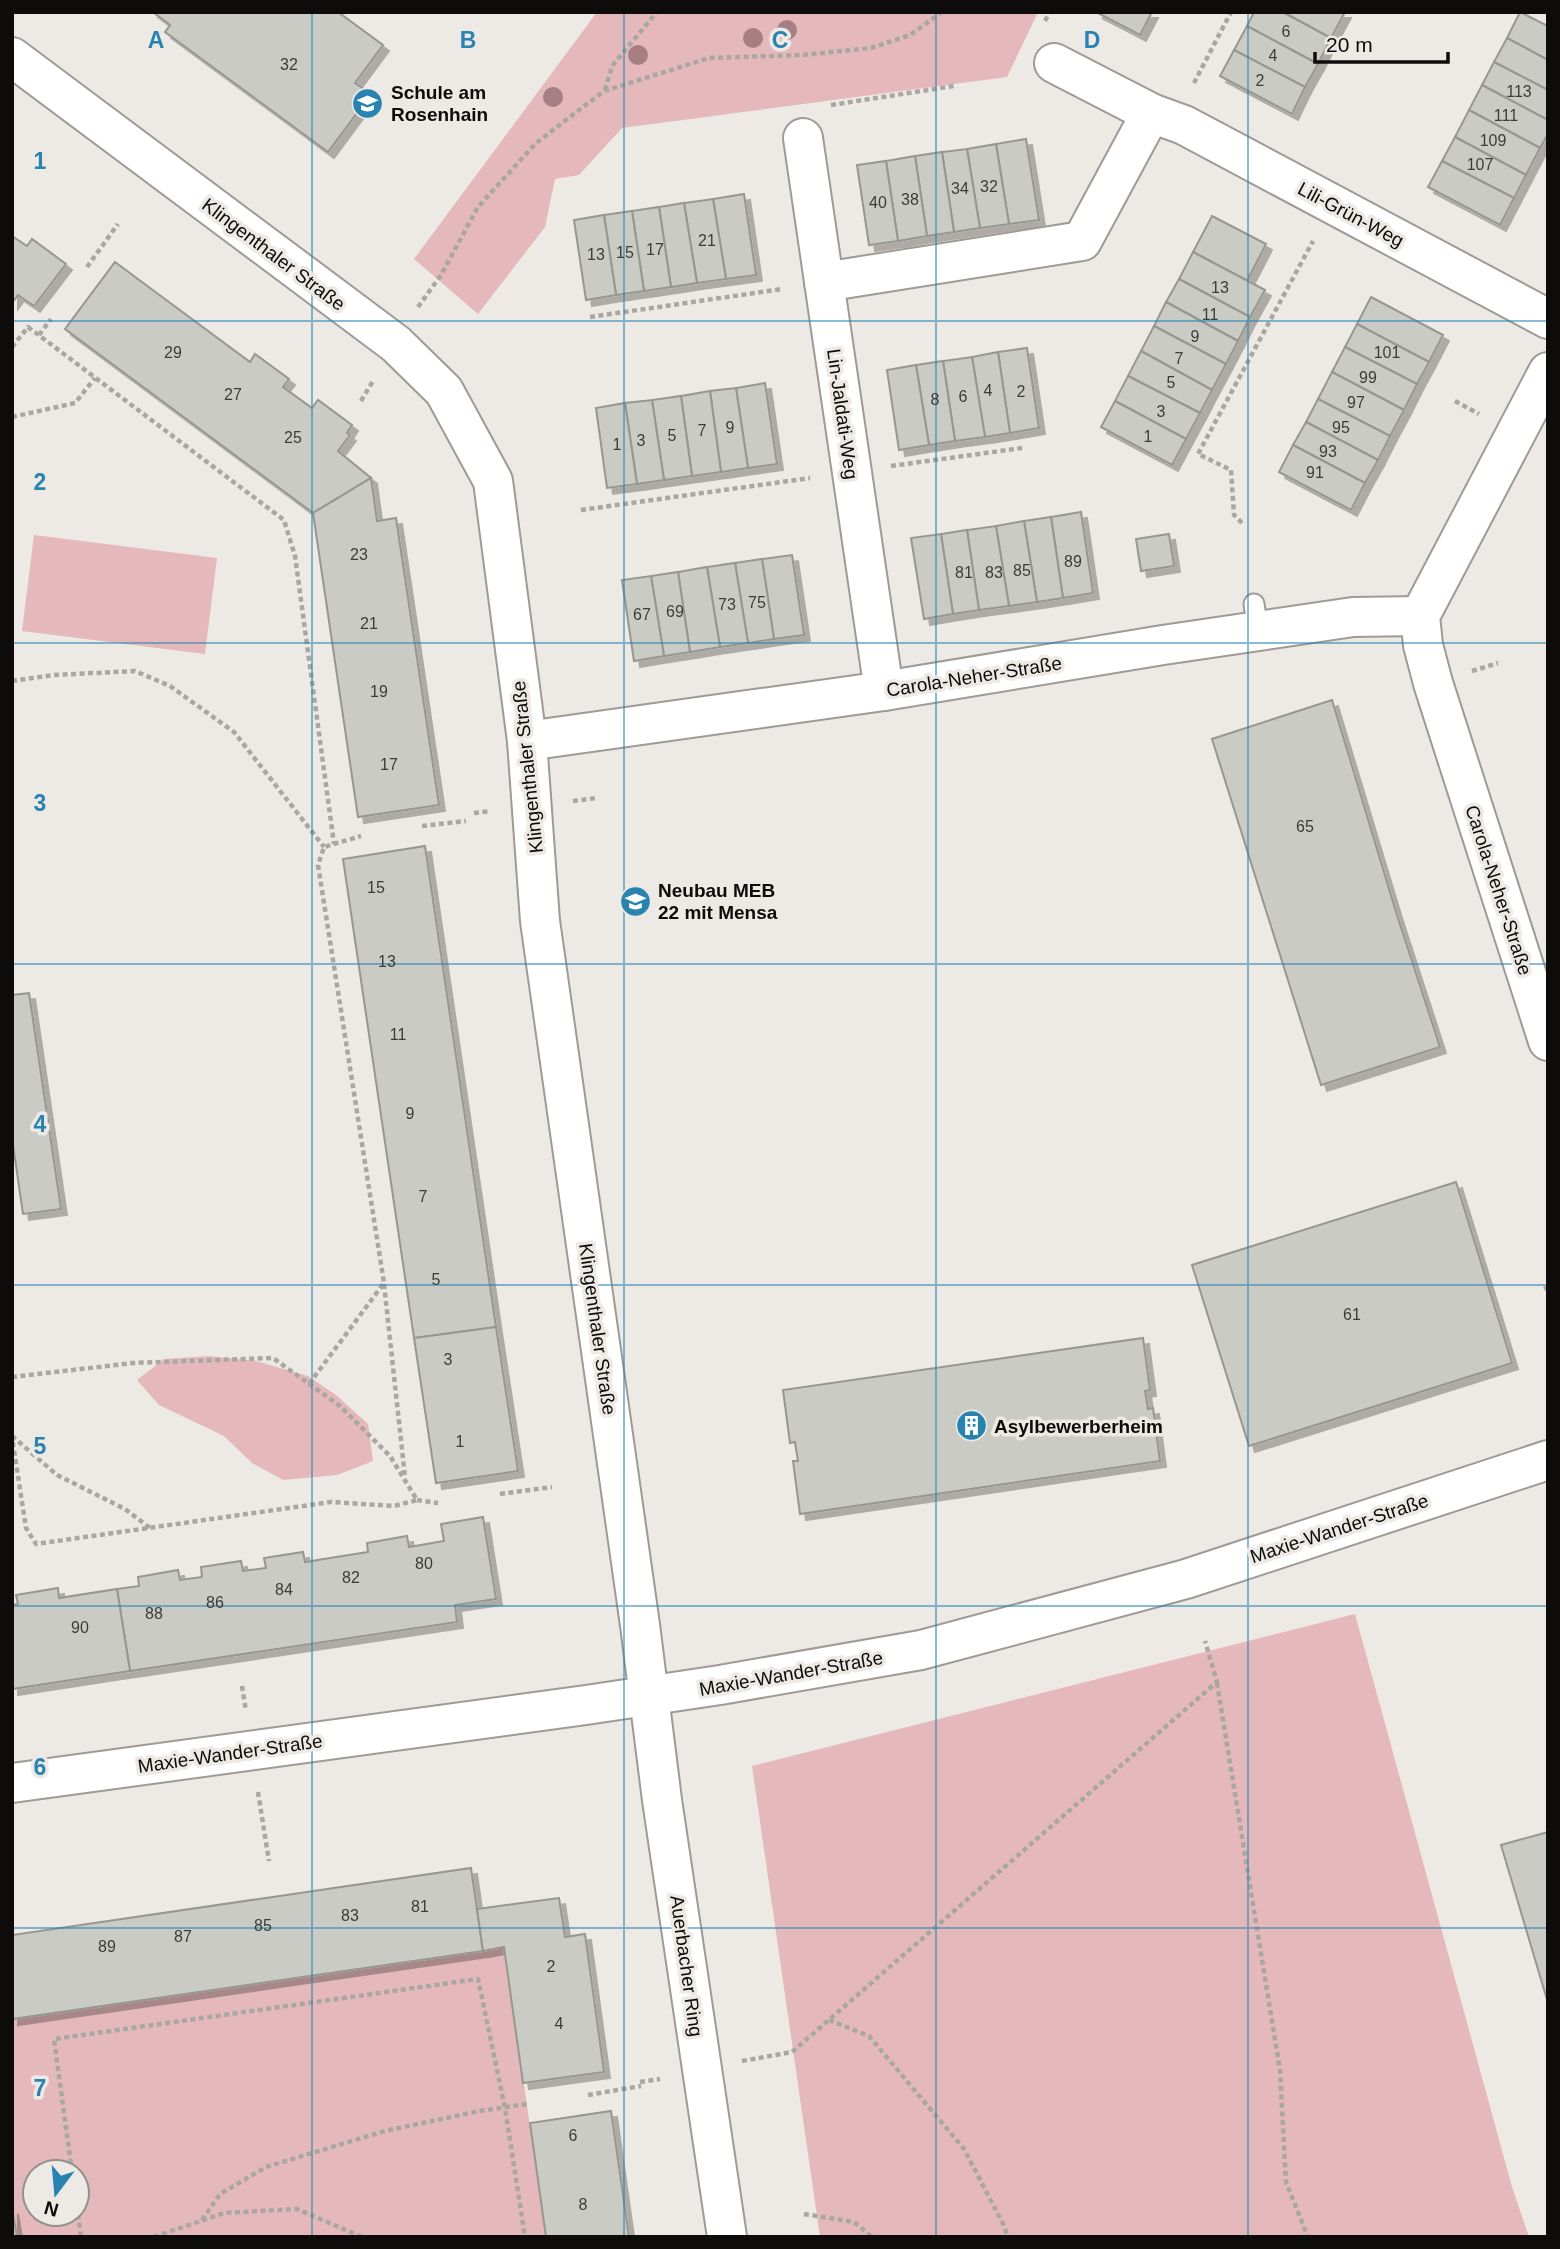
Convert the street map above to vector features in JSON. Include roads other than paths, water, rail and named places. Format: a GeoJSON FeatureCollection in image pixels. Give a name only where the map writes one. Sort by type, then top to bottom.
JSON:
{"type":"FeatureCollection","features":[{"type":"Feature","properties":{"kind":"street","name":"Klingenthaler Straße"},"geometry":{"type":"LineString","coordinates":[[12,57],[396,344],[444,391],[493,481],[527,741],[540,921],[649,1695]]}},
{"type":"Feature","properties":{"kind":"street","name":"Lili-Grün-Weg"},"geometry":{"type":"LineString","coordinates":[[1054,63],[1332,204],[1548,319]]}},
{"type":"Feature","properties":{"kind":"street"},"geometry":{"type":"LineString","coordinates":[[824,282],[1082,240],[1162,117]]}},
{"type":"Feature","properties":{"kind":"street","name":"Lin-Jaldati-Weg"},"geometry":{"type":"LineString","coordinates":[[803,138],[884,691]]}},
{"type":"Feature","properties":{"kind":"street"},"geometry":{"type":"LineString","coordinates":[[1420,617],[1548,372]]}},
{"type":"Feature","properties":{"kind":"street","name":"Carola-Neher-Straße"},"geometry":{"type":"LineString","coordinates":[[527,741],[884,691],[1256,617],[1420,617],[1423,645],[1433,683],[1548,1041]]}},
{"type":"Feature","properties":{"kind":"street","name":"Maxie-Wander-Straße"},"geometry":{"type":"LineString","coordinates":[[12,1783],[720,1685],[921,1650],[1186,1579],[1548,1460]]}},
{"type":"Feature","properties":{"kind":"street","name":"Auerbacher Ring"},"geometry":{"type":"LineString","coordinates":[[649,1695],[727,2237]]}},
{"type":"Feature","properties":{"kind":"place","name":"Schule am Rosenhain"},"geometry":{"type":"Point","coordinates":[368,103]}},
{"type":"Feature","properties":{"kind":"place","name":"Neubau MEB 22 mit Mensa"},"geometry":{"type":"Point","coordinates":[635,901]}},
{"type":"Feature","properties":{"kind":"place","name":"Asylbewerberheim"},"geometry":{"type":"Point","coordinates":[971,1426]}}]}
